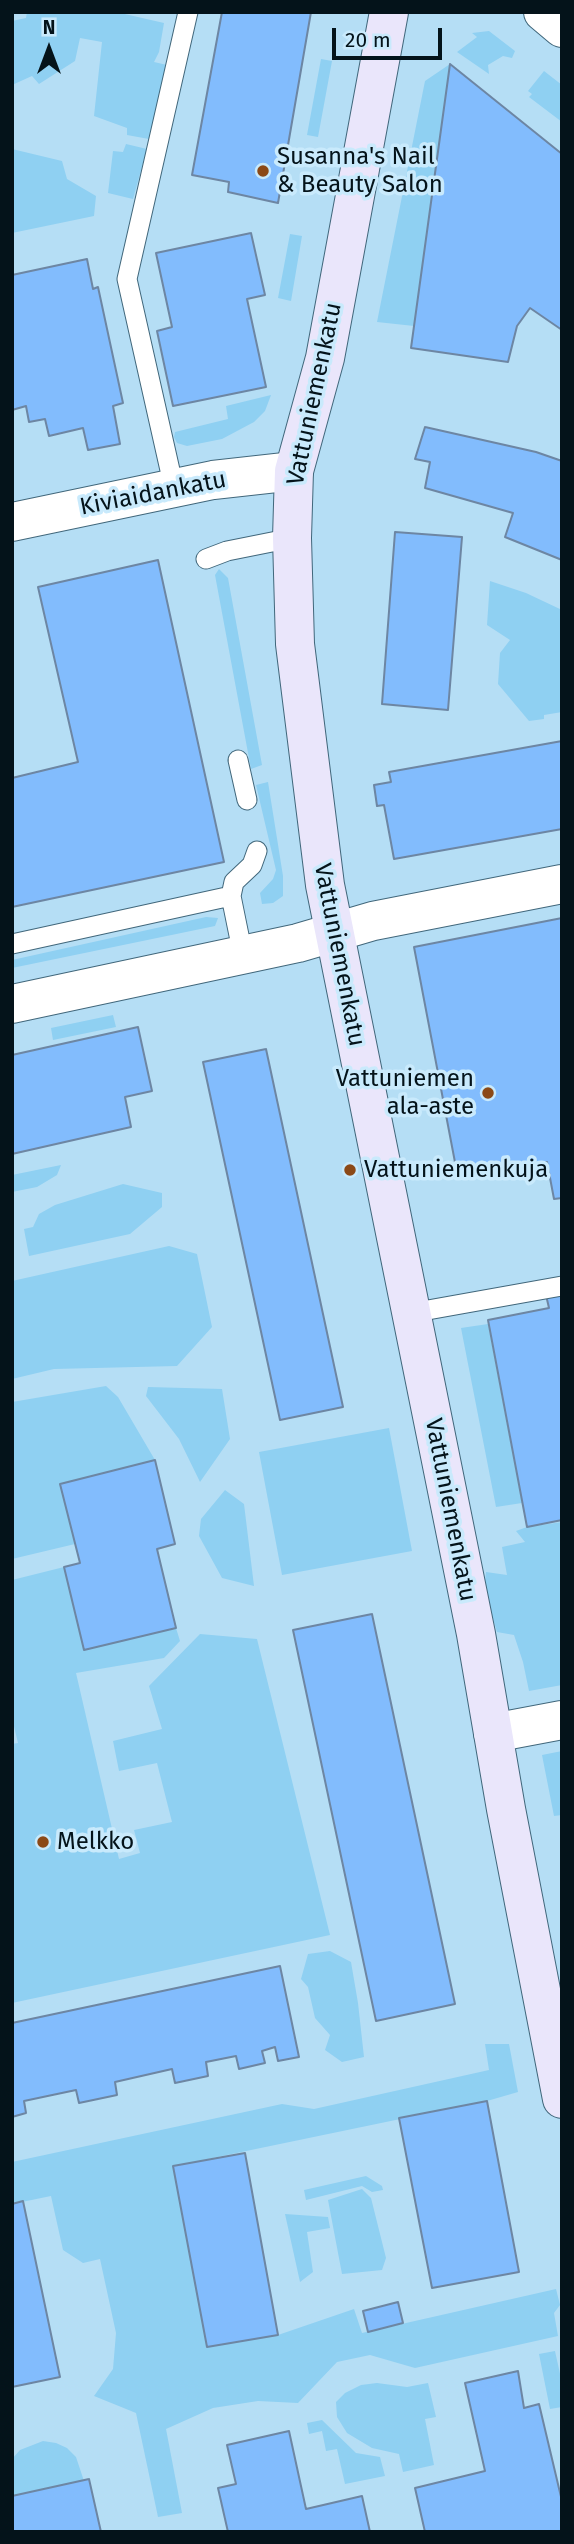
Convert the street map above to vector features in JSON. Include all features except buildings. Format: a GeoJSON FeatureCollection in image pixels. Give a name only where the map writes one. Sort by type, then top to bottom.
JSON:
{"type":"FeatureCollection","features":[{"type":"Feature","properties":{"kind":"street","name":"Vattuniemenkatu"},"geometry":{"type":"LineString","coordinates":[[388,12],[325,358],[294,471],[292,538],[295,643],[317,834],[333,931],[411,1313],[562,2099]]}},
{"type":"Feature","properties":{"kind":"street"},"geometry":{"type":"LineString","coordinates":[[543,12],[562,28]]}},
{"type":"Feature","properties":{"kind":"street","name":"Kiviaidankatu"},"geometry":{"type":"LineString","coordinates":[[12,522],[213,480],[294,471]]}},
{"type":"Feature","properties":{"kind":"street"},"geometry":{"type":"LineString","coordinates":[[12,1004],[298,943],[333,931],[562,884]]}},
{"type":"Feature","properties":{"kind":"street"},"geometry":{"type":"LineString","coordinates":[[493,1733],[562,1720]]}},
{"type":"Feature","properties":{"kind":"lane"},"geometry":{"type":"LineString","coordinates":[[174,488],[127,279],[188,12]]}},
{"type":"Feature","properties":{"kind":"lane"},"geometry":{"type":"LineString","coordinates":[[206,559],[227,551],[292,538]]}},
{"type":"Feature","properties":{"kind":"lane"},"geometry":{"type":"LineString","coordinates":[[238,760],[247,800]]}},
{"type":"Feature","properties":{"kind":"lane"},"geometry":{"type":"LineString","coordinates":[[243,955],[231,897],[234,882],[252,865],[257,851]]}},
{"type":"Feature","properties":{"kind":"lane"},"geometry":{"type":"LineString","coordinates":[[12,944],[231,897]]}},
{"type":"Feature","properties":{"kind":"lane"},"geometry":{"type":"LineString","coordinates":[[411,1313],[562,1286]]}},
{"type":"Feature","properties":{"kind":"shaded area"},"geometry":{"type":"Polygon","coordinates":[[[27,12],[116,12],[164,23],[159,52],[154,62],[167,65],[149,139],[127,135],[127,128],[94,116],[102,42],[80,38],[75,61],[39,84],[32,76],[12,85],[12,21],[26,18],[27,12]]]}},
{"type":"Feature","properties":{"kind":"shaded area"},"geometry":{"type":"Polygon","coordinates":[[[489,31],[515,51],[512,58],[503,56],[488,65],[489,74],[457,52],[477,37],[472,33],[489,31]]]}},
{"type":"Feature","properties":{"kind":"shaded area"},"geometry":{"type":"Polygon","coordinates":[[[321,59],[332,61],[318,137],[307,135],[321,59]]]}},
{"type":"Feature","properties":{"kind":"shaded area"},"geometry":{"type":"Polygon","coordinates":[[[450,64],[414,326],[377,322],[425,81],[450,64]]]}},
{"type":"Feature","properties":{"kind":"shaded area"},"geometry":{"type":"Polygon","coordinates":[[[544,71],[562,85],[562,122],[529,97],[532,94],[528,91],[544,71]]]}},
{"type":"Feature","properties":{"kind":"shaded area"},"geometry":{"type":"Polygon","coordinates":[[[126,144],[147,149],[133,199],[108,193],[113,151],[123,152],[126,144]]]}},
{"type":"Feature","properties":{"kind":"shaded area"},"geometry":{"type":"Polygon","coordinates":[[[12,149],[62,161],[67,179],[96,196],[94,216],[12,233],[12,149]]]}},
{"type":"Feature","properties":{"kind":"shaded area"},"geometry":{"type":"Polygon","coordinates":[[[290,234],[302,236],[291,301],[278,298],[290,234]]]}},
{"type":"Feature","properties":{"kind":"shaded area"},"geometry":{"type":"Polygon","coordinates":[[[271,395],[265,411],[254,422],[222,439],[187,446],[177,443],[174,437],[175,432],[228,419],[226,406],[271,395]]]}},
{"type":"Feature","properties":{"kind":"shaded area"},"geometry":{"type":"Polygon","coordinates":[[[219,569],[228,578],[262,765],[251,769],[215,575],[219,569]]]}},
{"type":"Feature","properties":{"kind":"shaded area"},"geometry":{"type":"Polygon","coordinates":[[[490,581],[526,593],[562,610],[562,712],[529,721],[498,684],[500,653],[510,640],[487,625],[490,581]]]}},
{"type":"Feature","properties":{"kind":"shaded area"},"geometry":{"type":"Polygon","coordinates":[[[268,782],[283,876],[283,896],[273,903],[262,904],[260,893],[273,879],[276,870],[256,785],[268,782]]]}},
{"type":"Feature","properties":{"kind":"shaded area"},"geometry":{"type":"Polygon","coordinates":[[[206,917],[218,918],[215,926],[12,968],[12,960],[206,917]]]}},
{"type":"Feature","properties":{"kind":"shaded area"},"geometry":{"type":"Polygon","coordinates":[[[113,1015],[116,1027],[53,1040],[51,1028],[113,1015]]]}},
{"type":"Feature","properties":{"kind":"shaded area"},"geometry":{"type":"Polygon","coordinates":[[[61,1165],[57,1175],[37,1187],[12,1192],[12,1175],[61,1165]]]}},
{"type":"Feature","properties":{"kind":"shaded area"},"geometry":{"type":"Polygon","coordinates":[[[123,1184],[162,1193],[162,1207],[130,1234],[29,1256],[24,1229],[33,1227],[39,1214],[55,1205],[123,1184]]]}},
{"type":"Feature","properties":{"kind":"shaded area"},"geometry":{"type":"Polygon","coordinates":[[[169,1246],[197,1254],[212,1327],[177,1366],[54,1369],[12,1379],[12,1281],[169,1246]]]}},
{"type":"Feature","properties":{"kind":"shaded area"},"geometry":{"type":"Polygon","coordinates":[[[488,1324],[522,1503],[496,1507],[461,1328],[488,1324]]]}},
{"type":"Feature","properties":{"kind":"shaded area"},"geometry":{"type":"Polygon","coordinates":[[[106,1386],[118,1397],[155,1460],[61,1484],[75,1544],[12,1559],[12,1402],[106,1386]]]}},
{"type":"Feature","properties":{"kind":"shaded area"},"geometry":{"type":"Polygon","coordinates":[[[148,1387],[222,1389],[230,1439],[200,1482],[179,1439],[146,1396],[148,1387]]]}},
{"type":"Feature","properties":{"kind":"shaded area"},"geometry":{"type":"Polygon","coordinates":[[[389,1428],[412,1551],[282,1575],[259,1452],[389,1428]]]}},
{"type":"Feature","properties":{"kind":"shaded area"},"geometry":{"type":"Polygon","coordinates":[[[225,1490],[244,1504],[254,1586],[222,1578],[199,1536],[201,1519],[225,1490]]]}},
{"type":"Feature","properties":{"kind":"shaded area"},"geometry":{"type":"Polygon","coordinates":[[[562,1522],[562,1685],[529,1691],[514,1635],[497,1632],[492,1615],[483,1602],[486,1572],[507,1575],[502,1547],[525,1542],[516,1531],[562,1522]]]}},
{"type":"Feature","properties":{"kind":"shaded area"},"geometry":{"type":"Polygon","coordinates":[[[64,1567],[84,1650],[176,1628],[180,1641],[164,1658],[76,1673],[119,1859],[140,1853],[134,1830],[172,1822],[157,1763],[119,1771],[113,1741],[162,1729],[149,1686],[200,1634],[257,1639],[330,1935],[12,2003],[12,1744],[18,1743],[12,1718],[12,1580],[64,1567]]]}},
{"type":"Feature","properties":{"kind":"shaded area"},"geometry":{"type":"Polygon","coordinates":[[[562,1751],[562,1815],[554,1816],[542,1755],[562,1751]]]}},
{"type":"Feature","properties":{"kind":"shaded area"},"geometry":{"type":"Polygon","coordinates":[[[330,1951],[351,1962],[364,2057],[342,2062],[325,2050],[330,2035],[315,2018],[308,1987],[301,1979],[308,1954],[330,1951]]]}},
{"type":"Feature","properties":{"kind":"shaded area"},"geometry":{"type":"Polygon","coordinates":[[[485,2044],[509,2044],[518,2092],[487,2101],[174,2166],[207,2347],[278,2335],[354,2309],[362,2333],[556,2289],[560,2305],[554,2313],[558,2336],[415,2368],[370,2355],[337,2362],[298,2403],[258,2401],[213,2408],[166,2429],[182,2513],[158,2517],[136,2413],[94,2396],[113,2369],[116,2333],[100,2259],[83,2263],[63,2250],[51,2196],[12,2204],[12,2162],[282,2104],[314,2109],[489,2070],[485,2044]]]}},
{"type":"Feature","properties":{"kind":"shaded area"},"geometry":{"type":"Polygon","coordinates":[[[366,2176],[382,2186],[383,2190],[372,2192],[362,2186],[306,2200],[304,2190],[366,2176]]]}},
{"type":"Feature","properties":{"kind":"shaded area"},"geometry":{"type":"Polygon","coordinates":[[[362,2189],[371,2198],[386,2258],[382,2270],[342,2274],[328,2200],[362,2189]]]}},
{"type":"Feature","properties":{"kind":"shaded area"},"geometry":{"type":"Polygon","coordinates":[[[285,2214],[328,2217],[330,2228],[307,2232],[313,2272],[300,2282],[285,2214]]]}},
{"type":"Feature","properties":{"kind":"shaded area"},"geometry":{"type":"Polygon","coordinates":[[[555,2351],[562,2383],[562,2407],[550,2409],[539,2354],[555,2351]]]}},
{"type":"Feature","properties":{"kind":"shaded area"},"geometry":{"type":"Polygon","coordinates":[[[377,2383],[407,2387],[428,2383],[436,2417],[425,2419],[434,2465],[403,2472],[399,2454],[372,2448],[347,2433],[337,2417],[336,2402],[345,2393],[361,2385],[377,2383]]]}},
{"type":"Feature","properties":{"kind":"shaded area"},"geometry":{"type":"Polygon","coordinates":[[[322,2420],[356,2453],[380,2457],[385,2476],[345,2484],[337,2449],[326,2451],[322,2431],[309,2434],[307,2423],[322,2420]]]}},
{"type":"Feature","properties":{"kind":"shaded area"},"geometry":{"type":"Polygon","coordinates":[[[43,2441],[67,2448],[76,2457],[84,2481],[12,2496],[12,2459],[20,2450],[43,2441]]]}},
{"type":"Feature","properties":{"kind":"place","name":"Susanna's Nail & Beauty Salon"},"geometry":{"type":"Point","coordinates":[263,171]}},
{"type":"Feature","properties":{"kind":"place","name":"Vattuniemen ala-aste"},"geometry":{"type":"Point","coordinates":[488,1093]}},
{"type":"Feature","properties":{"kind":"place","name":"Vattuniemenkuja"},"geometry":{"type":"Point","coordinates":[350,1170]}},
{"type":"Feature","properties":{"kind":"place","name":"Melkko"},"geometry":{"type":"Point","coordinates":[43,1842]}}]}
